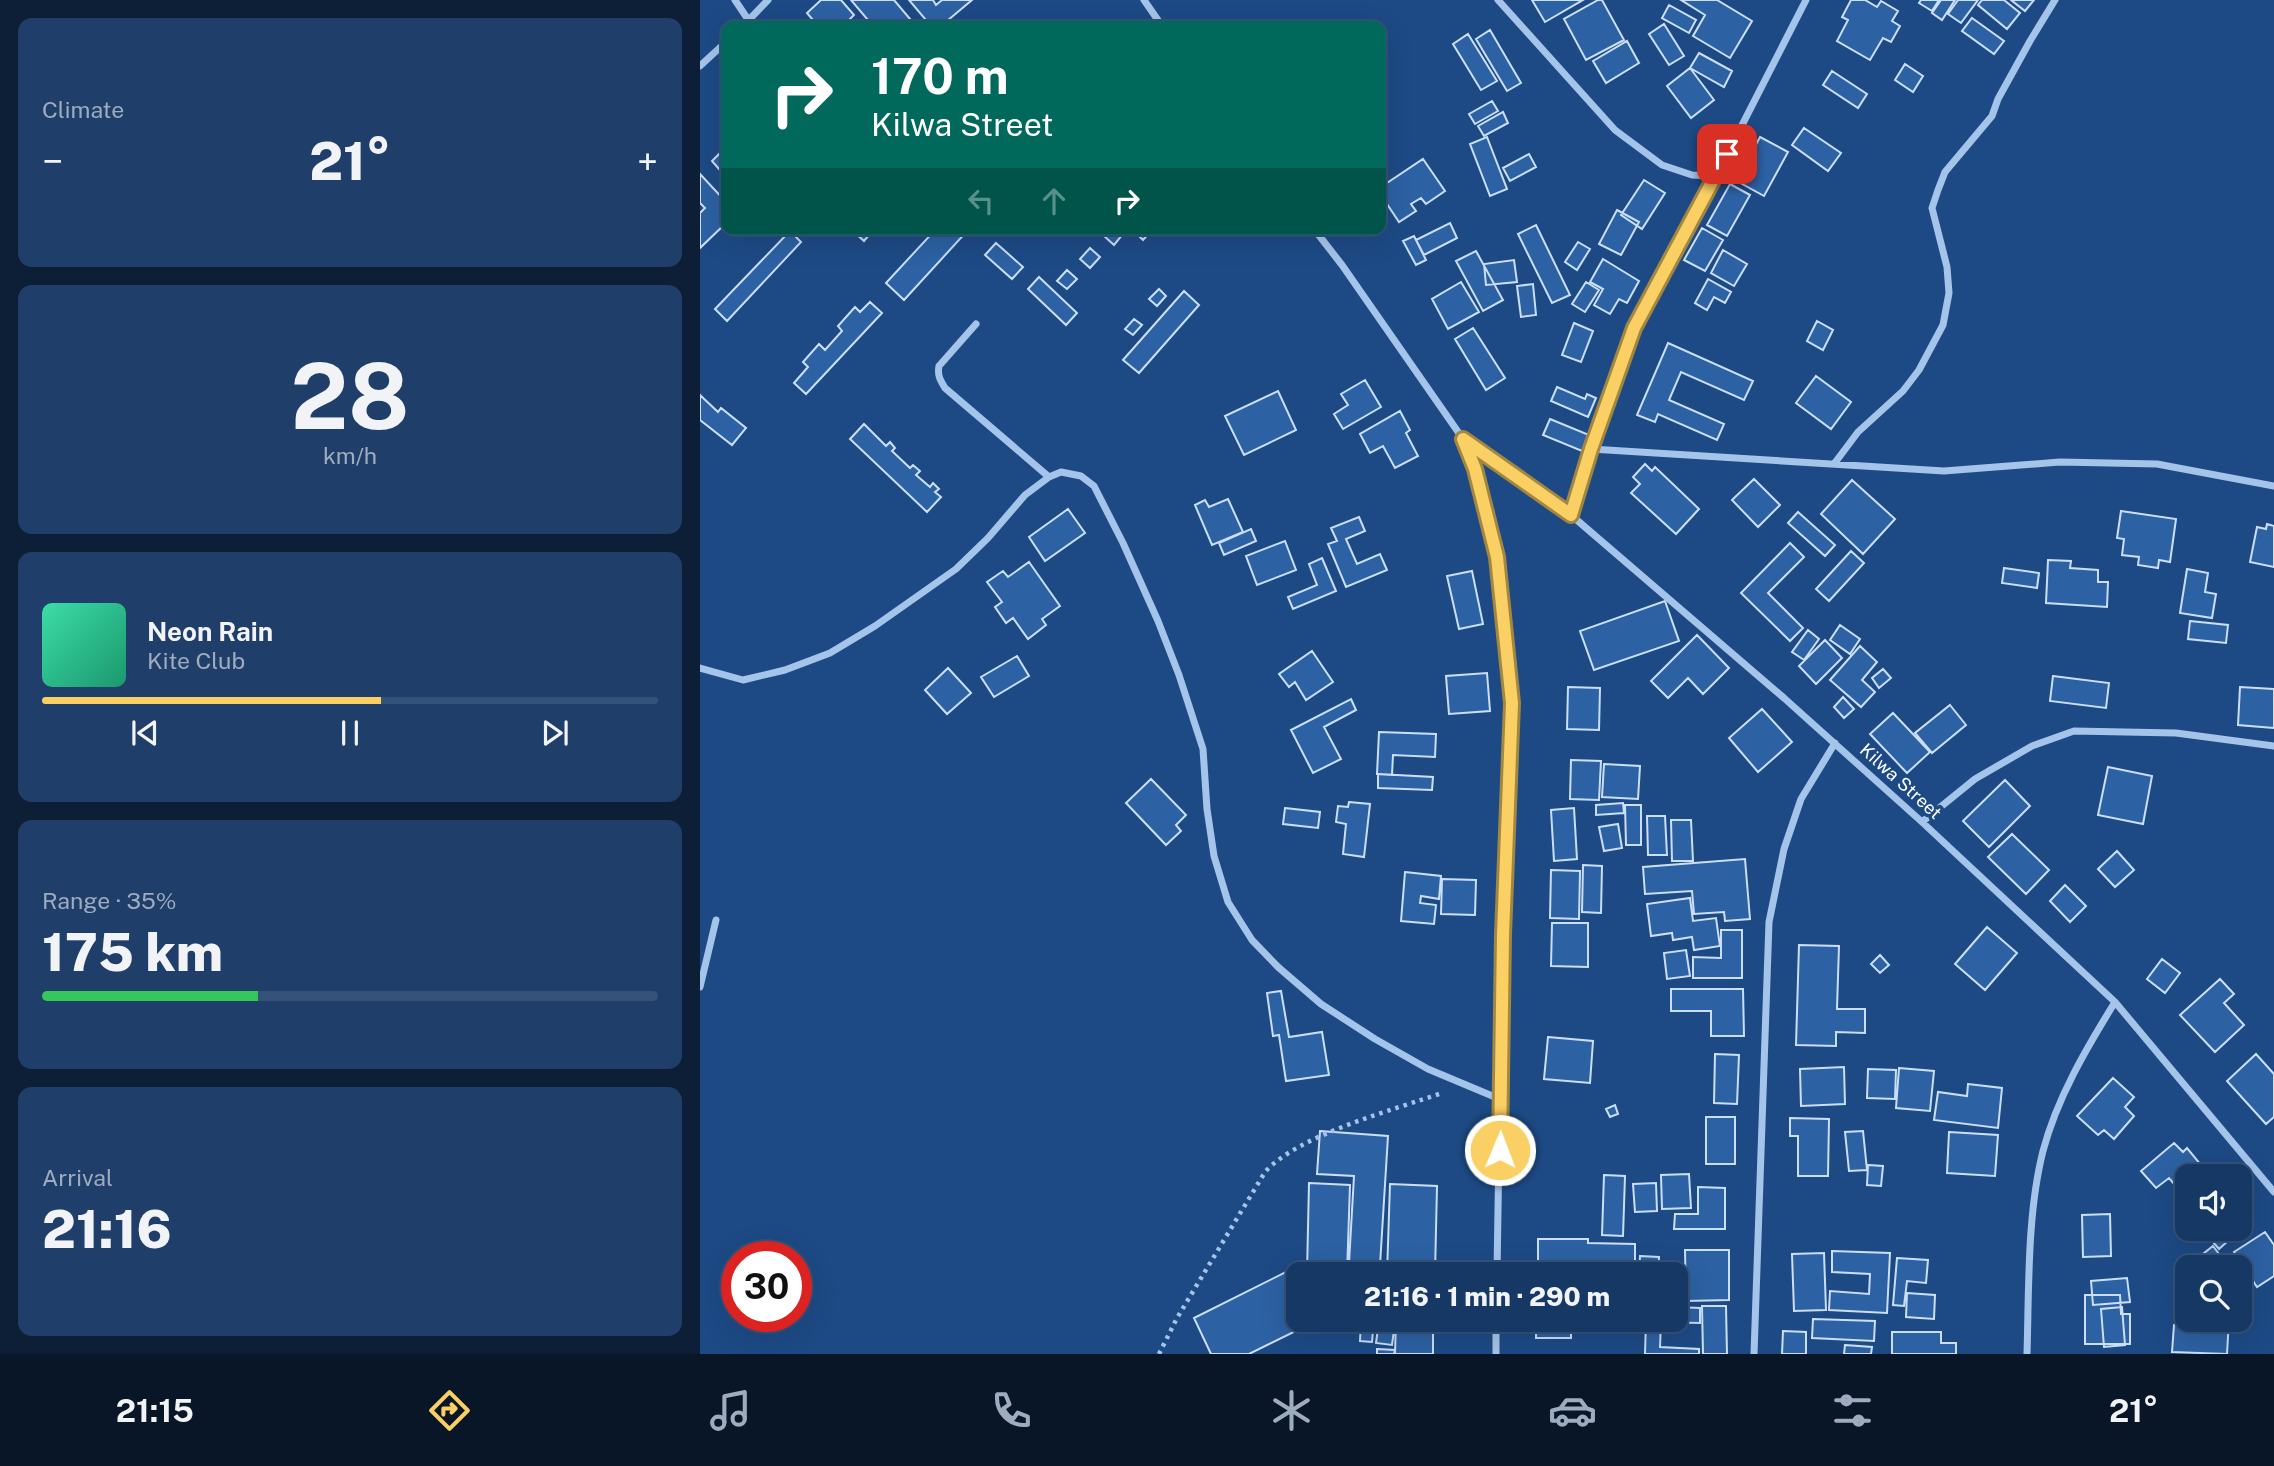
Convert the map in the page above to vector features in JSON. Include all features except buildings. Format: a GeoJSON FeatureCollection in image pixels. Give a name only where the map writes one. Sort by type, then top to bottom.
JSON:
{"type":"FeatureCollection","features":[{"type":"Feature","properties":{"kind":"street"},"geometry":{"type":"LineString","coordinates":[[735,0],[745,21]]}},
{"type":"Feature","properties":{"kind":"street"},"geometry":{"type":"LineString","coordinates":[[749,21],[768,0]]}},
{"type":"Feature","properties":{"kind":"street"},"geometry":{"type":"LineString","coordinates":[[1144,0],[1159,21]]}},
{"type":"Feature","properties":{"kind":"street"},"geometry":{"type":"LineString","coordinates":[[1498,0],[1615,130],[1662,165],[1692,175],[1716,176]]}},
{"type":"Feature","properties":{"kind":"street"},"geometry":{"type":"LineString","coordinates":[[1571,515],[1591,449],[1634,328],[1806,0]]}},
{"type":"Feature","properties":{"kind":"street"},"geometry":{"type":"LineString","coordinates":[[1834,464],[1858,432],[1903,391],[1919,370],[1943,325],[1948,300],[1947,267],[1932,208],[1938,190],[1945,172],[1992,116],[2017,64],[2055,0]]}},
{"type":"Feature","properties":{"kind":"street"},"geometry":{"type":"LineString","coordinates":[[700,65],[721,46]]}},
{"type":"Feature","properties":{"kind":"street"},"geometry":{"type":"LineString","coordinates":[[1319,235],[1463,439],[1475,469],[1497,557],[1512,703],[1501,1019],[1502,1100],[1497,1262]]}},
{"type":"Feature","properties":{"kind":"street"},"geometry":{"type":"LineString","coordinates":[[976,324],[939,366],[940,380],[1049,477]]}},
{"type":"Feature","properties":{"kind":"street","name":"Kilwa Street"},"geometry":{"type":"LineString","coordinates":[[1463,439],[1571,515],[1835,743],[1922,822],[2115,1002],[2274,1192]]}},
{"type":"Feature","properties":{"kind":"street"},"geometry":{"type":"LineString","coordinates":[[1591,449],[1944,471],[2060,462],[2157,464],[2274,486]]}},
{"type":"Feature","properties":{"kind":"street"},"geometry":{"type":"LineString","coordinates":[[700,668],[743,680],[785,670],[830,653],[893,614],[956,569],[1026,495],[1049,477],[1061,472],[1081,476],[1094,486],[1158,621],[1203,750],[1207,809],[1214,856],[1228,902],[1252,940],[1278,967],[1321,1004],[1428,1069],[1502,1100]]}},
{"type":"Feature","properties":{"kind":"street"},"geometry":{"type":"LineString","coordinates":[[1922,822],[1975,779],[2032,746],[2074,731],[2176,733],[2274,746]]}},
{"type":"Feature","properties":{"kind":"street"},"geometry":{"type":"LineString","coordinates":[[1754,1354],[1769,922],[1784,849],[1801,799],[1835,743]]}},
{"type":"Feature","properties":{"kind":"street"},"geometry":{"type":"LineString","coordinates":[[700,987],[716,920]]}},
{"type":"Feature","properties":{"kind":"street"},"geometry":{"type":"LineString","coordinates":[[2027,1354],[2034,1206],[2043,1152],[2077,1065],[2115,1002]]}},
{"type":"Feature","properties":{"kind":"street"},"geometry":{"type":"LineString","coordinates":[[1496,1332],[1496,1354]]}},
{"type":"Feature","properties":{"kind":"path"},"geometry":{"type":"LineString","coordinates":[[1159,1354],[1177,1318],[1265,1172],[1275,1160],[1288,1151],[1361,1121],[1466,1085]]}},
{"type":"Feature","properties":{"kind":"route"},"geometry":{"type":"LineString","coordinates":[[1500,1150],[1503,935],[1512,703],[1497,557],[1475,469],[1463,439],[1571,515],[1591,449],[1634,328],[1727,154]]}}]}
